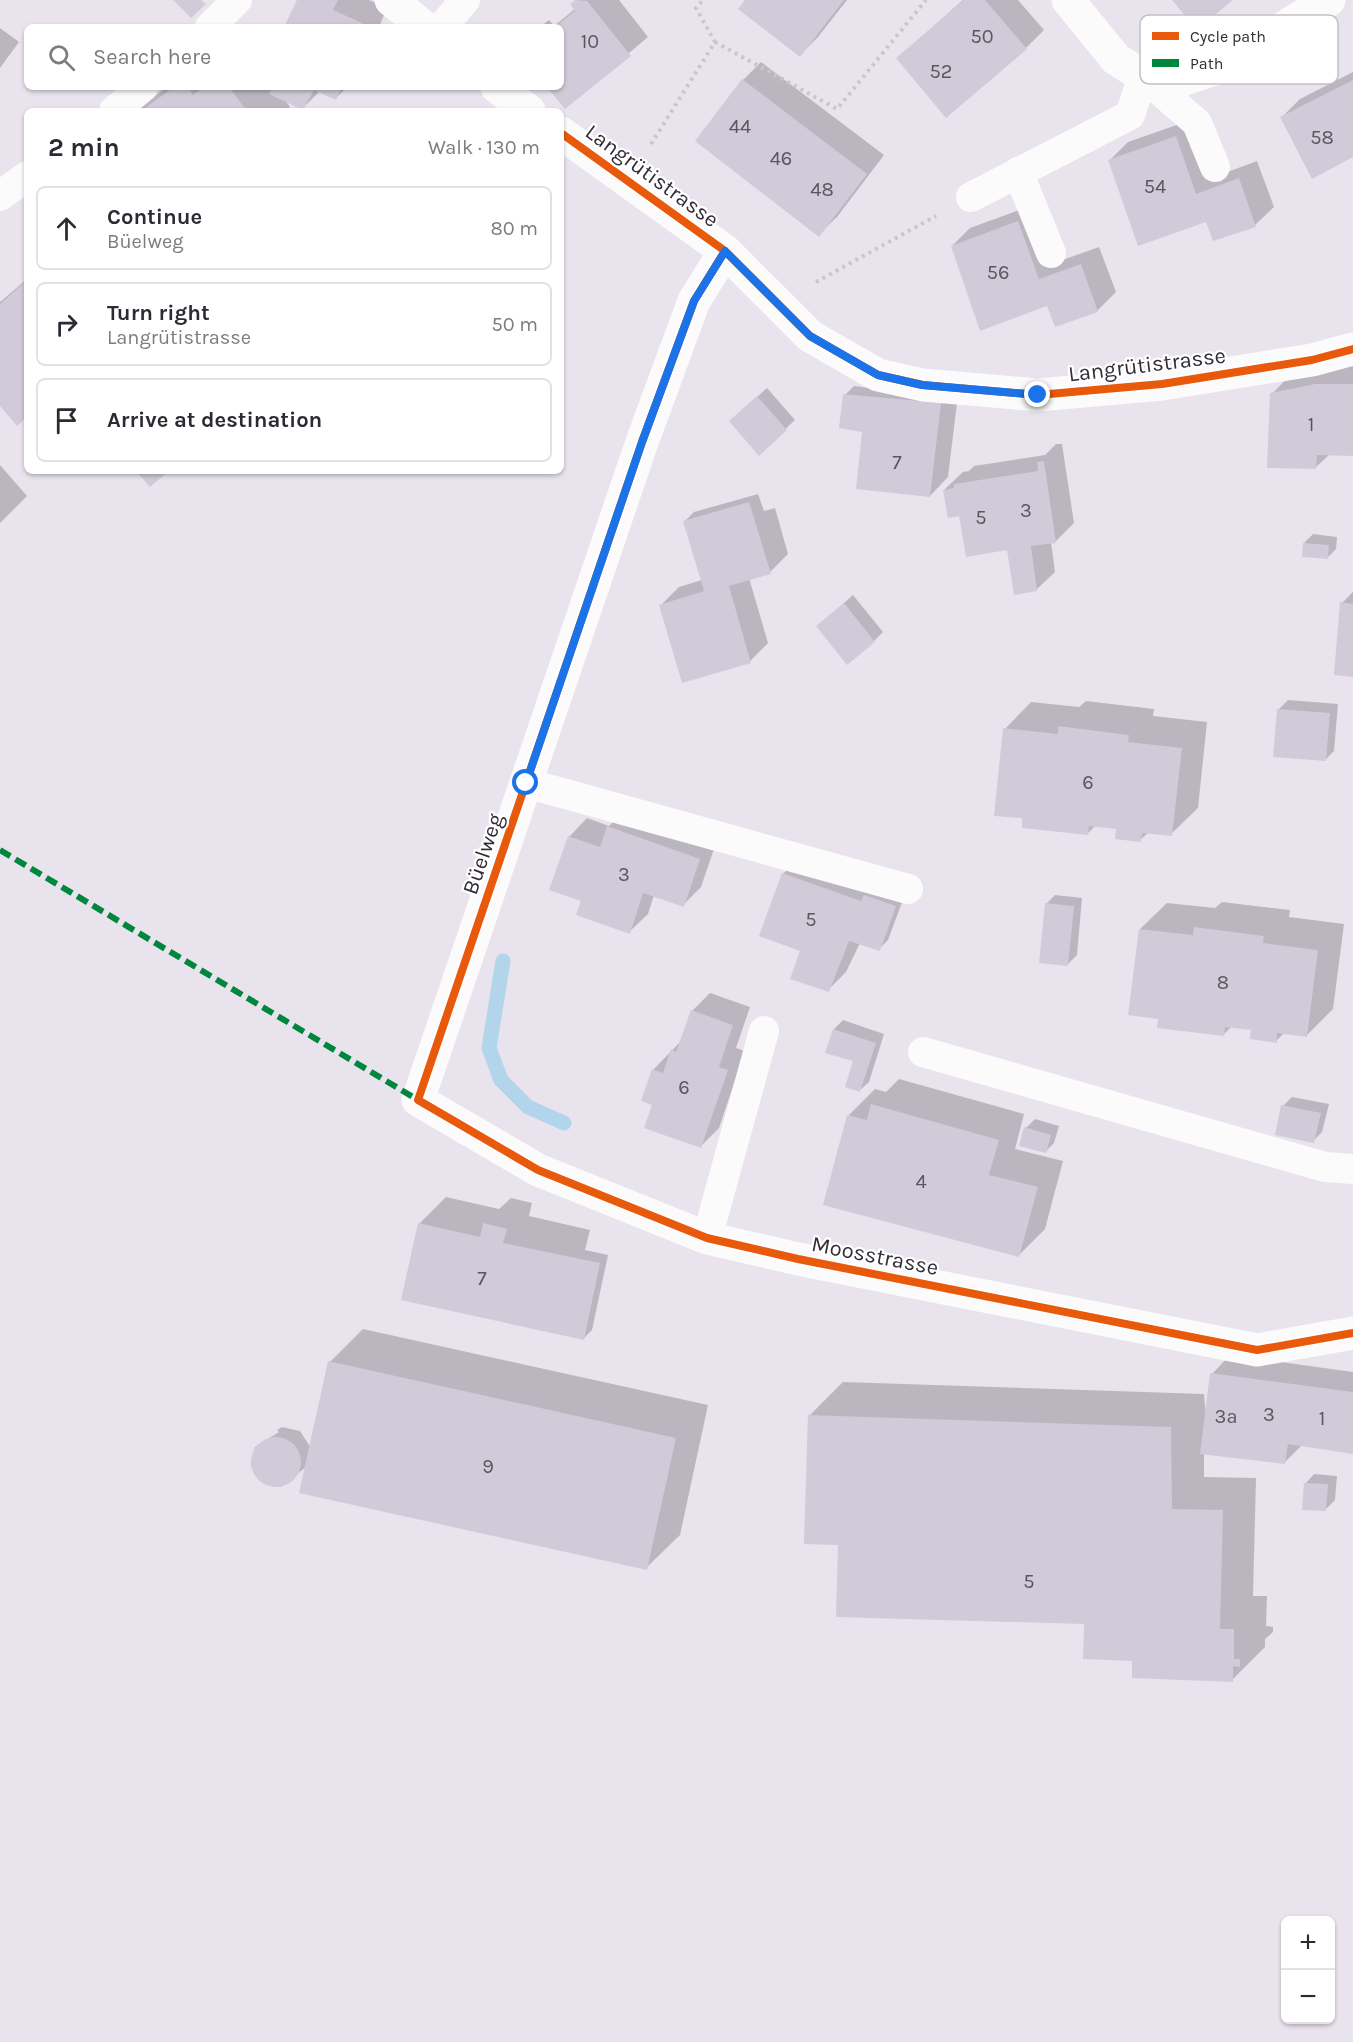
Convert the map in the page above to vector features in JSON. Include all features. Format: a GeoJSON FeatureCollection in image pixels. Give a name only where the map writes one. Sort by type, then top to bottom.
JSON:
{"type":"FeatureCollection","features":[{"type":"Feature","properties":{"kind":"street"},"geometry":{"type":"LineString","coordinates":[[391,0],[420,24]]}},
{"type":"Feature","properties":{"kind":"street"},"geometry":{"type":"LineString","coordinates":[[1068,0],[1116,59],[1140,74]]}},
{"type":"Feature","properties":{"kind":"street"},"geometry":{"type":"LineString","coordinates":[[1304,15],[1329,0]]}},
{"type":"Feature","properties":{"kind":"street"},"geometry":{"type":"LineString","coordinates":[[501,90],[525,108]]}},
{"type":"Feature","properties":{"kind":"street","name":"Langrütistrasse"},"geometry":{"type":"LineString","coordinates":[[564,135],[725,251],[810,336],[878,375],[922,385],[1038,395],[1162,384],[1312,360],[1353,349]]}},
{"type":"Feature","properties":{"kind":"street","name":"Büelweg"},"geometry":{"type":"LineString","coordinates":[[418,1100],[642,442],[694,301],[725,251]]}},
{"type":"Feature","properties":{"kind":"street","name":"Moosstrasse"},"geometry":{"type":"LineString","coordinates":[[418,1100],[538,1170],[707,1238],[798,1259],[1257,1350],[1353,1333]]}},
{"type":"Feature","properties":{"kind":"lane"},"geometry":{"type":"LineString","coordinates":[[213,24],[237,0]]}},
{"type":"Feature","properties":{"kind":"lane"},"geometry":{"type":"LineString","coordinates":[[445,24],[465,0]]}},
{"type":"Feature","properties":{"kind":"lane"},"geometry":{"type":"LineString","coordinates":[[971,197],[1130,115],[1140,84]]}},
{"type":"Feature","properties":{"kind":"lane"},"geometry":{"type":"LineString","coordinates":[[1152,84],[1197,123],[1215,167]]}},
{"type":"Feature","properties":{"kind":"lane"},"geometry":{"type":"LineString","coordinates":[[118,108],[139,90]]}},
{"type":"Feature","properties":{"kind":"lane"},"geometry":{"type":"LineString","coordinates":[[1018,172],[1051,253]]}},
{"type":"Feature","properties":{"kind":"lane"},"geometry":{"type":"LineString","coordinates":[[0,196],[24,178]]}},
{"type":"Feature","properties":{"kind":"lane"},"geometry":{"type":"LineString","coordinates":[[526,783],[908,889]]}},
{"type":"Feature","properties":{"kind":"lane"},"geometry":{"type":"LineString","coordinates":[[707,1238],[764,1031]]}},
{"type":"Feature","properties":{"kind":"lane"},"geometry":{"type":"LineString","coordinates":[[923,1052],[1325,1167],[1353,1169]]}},
{"type":"Feature","properties":{"kind":"path"},"geometry":{"type":"LineString","coordinates":[[702,0],[696,8],[715,42],[837,109],[926,0]]}},
{"type":"Feature","properties":{"kind":"path"},"geometry":{"type":"LineString","coordinates":[[628,179],[715,42]]}},
{"type":"Feature","properties":{"kind":"path"},"geometry":{"type":"LineString","coordinates":[[777,303],[971,197]]}},
{"type":"Feature","properties":{"kind":"building"},"geometry":{"type":"Polygon","coordinates":[[[173,0],[201,0],[206,4],[191,18],[173,0]]]}},
{"type":"Feature","properties":{"kind":"building"},"geometry":{"type":"Polygon","coordinates":[[[297,0],[338,0],[333,10],[364,24],[285,24],[297,0]]]}},
{"type":"Feature","properties":{"kind":"building"},"geometry":{"type":"Polygon","coordinates":[[[575,0],[587,1],[631,56],[565,109],[549,90],[564,90],[564,24],[559,24],[575,11],[570,4],[575,0]]]}},
{"type":"Feature","properties":{"kind":"building"},"geometry":{"type":"Polygon","coordinates":[[[745,0],[844,0],[800,57],[738,9],[745,0]]]}},
{"type":"Feature","properties":{"kind":"building"},"geometry":{"type":"Polygon","coordinates":[[[964,0],[985,0],[1027,49],[946,118],[896,58],[964,0]]]}},
{"type":"Feature","properties":{"kind":"building"},"geometry":{"type":"Polygon","coordinates":[[[1172,0],[1233,0],[1215,15],[1184,15],[1172,0]]]}},
{"type":"Feature","properties":{"kind":"building"},"geometry":{"type":"Polygon","coordinates":[[[742,79],[867,174],[819,237],[695,141],[742,79]]]}},
{"type":"Feature","properties":{"kind":"building"},"geometry":{"type":"Polygon","coordinates":[[[1353,80],[1353,157],[1312,179],[1280,117],[1353,80]]]}},
{"type":"Feature","properties":{"kind":"building"},"geometry":{"type":"Polygon","coordinates":[[[170,90],[190,90],[193,95],[200,90],[231,90],[245,108],[145,108],[170,90]]]}},
{"type":"Feature","properties":{"kind":"building"},"geometry":{"type":"Polygon","coordinates":[[[271,90],[314,90],[304,108],[299,108],[269,94],[271,90]]]}},
{"type":"Feature","properties":{"kind":"building"},"geometry":{"type":"Polygon","coordinates":[[[314,90],[341,90],[336,100],[314,90]]]}},
{"type":"Feature","properties":{"kind":"building"},"geometry":{"type":"Polygon","coordinates":[[[1176,136],[1196,194],[1239,178],[1256,227],[1213,241],[1206,222],[1138,246],[1108,160],[1176,136]]]}},
{"type":"Feature","properties":{"kind":"building"},"geometry":{"type":"Polygon","coordinates":[[[1018,221],[1039,279],[1081,264],[1098,312],[1055,327],[1047,306],[980,331],[951,246],[1018,221]]]}},
{"type":"Feature","properties":{"kind":"building"},"geometry":{"type":"Polygon","coordinates":[[[24,283],[24,420],[17,426],[0,406],[0,304],[24,283]]]}},
{"type":"Feature","properties":{"kind":"building"},"geometry":{"type":"Polygon","coordinates":[[[1315,384],[1353,384],[1353,456],[1317,455],[1316,469],[1267,468],[1270,393],[1315,384]]]}},
{"type":"Feature","properties":{"kind":"building"},"geometry":{"type":"Polygon","coordinates":[[[843,394],[941,403],[930,497],[856,489],[862,432],[839,428],[843,394]]]}},
{"type":"Feature","properties":{"kind":"building"},"geometry":{"type":"Polygon","coordinates":[[[757,396],[787,430],[759,456],[729,421],[757,396]]]}},
{"type":"Feature","properties":{"kind":"building"},"geometry":{"type":"Polygon","coordinates":[[[1044,461],[1056,543],[1031,546],[1037,591],[1014,595],[1007,550],[966,557],[959,516],[948,518],[943,490],[954,488],[954,484],[1038,471],[1037,462],[1044,461]]]}},
{"type":"Feature","properties":{"kind":"building"},"geometry":{"type":"Polygon","coordinates":[[[139,474],[165,474],[150,487],[139,474]]]}},
{"type":"Feature","properties":{"kind":"building"},"geometry":{"type":"Polygon","coordinates":[[[749,502],[771,574],[729,586],[751,663],[682,683],[659,605],[704,591],[683,521],[749,502]]]}},
{"type":"Feature","properties":{"kind":"building"},"geometry":{"type":"Polygon","coordinates":[[[1303,543],[1329,545],[1328,559],[1302,557],[1303,543]]]}},
{"type":"Feature","properties":{"kind":"building"},"geometry":{"type":"Polygon","coordinates":[[[1340,602],[1353,604],[1353,677],[1334,675],[1340,602]]]}},
{"type":"Feature","properties":{"kind":"building"},"geometry":{"type":"Polygon","coordinates":[[[844,603],[875,642],[847,665],[816,626],[844,603]]]}},
{"type":"Feature","properties":{"kind":"building"},"geometry":{"type":"Polygon","coordinates":[[[1277,709],[1330,713],[1326,761],[1273,757],[1277,709]]]}},
{"type":"Feature","properties":{"kind":"building"},"geometry":{"type":"Polygon","coordinates":[[[1058,726],[1129,735],[1128,742],[1182,748],[1172,836],[1142,833],[1141,842],[1115,839],[1116,829],[1089,826],[1088,835],[1022,828],[1022,818],[994,816],[1003,728],[1058,734],[1058,726]]]}},
{"type":"Feature","properties":{"kind":"building"},"geometry":{"type":"Polygon","coordinates":[[[607,826],[700,859],[684,907],[643,893],[630,934],[576,915],[581,901],[549,890],[568,836],[600,847],[607,826]]]}},
{"type":"Feature","properties":{"kind":"building"},"geometry":{"type":"Polygon","coordinates":[[[782,873],[861,901],[864,895],[896,906],[880,951],[849,941],[829,992],[790,979],[800,951],[759,936],[782,873]]]}},
{"type":"Feature","properties":{"kind":"building"},"geometry":{"type":"Polygon","coordinates":[[[1045,903],[1074,906],[1068,966],[1039,963],[1045,903]]]}},
{"type":"Feature","properties":{"kind":"building"},"geometry":{"type":"Polygon","coordinates":[[[1194,927],[1264,936],[1263,943],[1318,950],[1307,1037],[1277,1033],[1277,1043],[1250,1039],[1251,1030],[1225,1027],[1224,1036],[1157,1028],[1158,1019],[1128,1015],[1139,929],[1193,935],[1194,927]]]}},
{"type":"Feature","properties":{"kind":"building"},"geometry":{"type":"Polygon","coordinates":[[[691,1010],[733,1025],[719,1067],[728,1070],[701,1148],[644,1128],[652,1105],[641,1101],[652,1069],[663,1073],[671,1049],[676,1052],[691,1010]]]}},
{"type":"Feature","properties":{"kind":"building"},"geometry":{"type":"Polygon","coordinates":[[[833,1029],[876,1043],[860,1092],[845,1087],[853,1061],[825,1053],[833,1029]]]}},
{"type":"Feature","properties":{"kind":"building"},"geometry":{"type":"Polygon","coordinates":[[[871,1104],[999,1140],[989,1175],[1038,1187],[1019,1257],[823,1205],[847,1115],[867,1120],[871,1104]]]}},
{"type":"Feature","properties":{"kind":"building"},"geometry":{"type":"Polygon","coordinates":[[[1281,1105],[1321,1113],[1314,1143],[1275,1135],[1281,1105]]]}},
{"type":"Feature","properties":{"kind":"building"},"geometry":{"type":"Polygon","coordinates":[[[1024,1127],[1051,1135],[1046,1153],[1019,1146],[1024,1127]]]}},
{"type":"Feature","properties":{"kind":"building"},"geometry":{"type":"Polygon","coordinates":[[[418,1223],[480,1237],[483,1223],[507,1229],[503,1243],[600,1263],[584,1340],[401,1300],[418,1223]]]}},
{"type":"Feature","properties":{"kind":"building"},"geometry":{"type":"Polygon","coordinates":[[[328,1361],[676,1438],[647,1570],[299,1493],[328,1361]]]}},
{"type":"Feature","properties":{"kind":"building"},"geometry":{"type":"Polygon","coordinates":[[[1210,1373],[1353,1392],[1353,1454],[1288,1444],[1285,1464],[1200,1454],[1210,1373]]]}},
{"type":"Feature","properties":{"kind":"building"},"geometry":{"type":"Polygon","coordinates":[[[808,1415],[1171,1427],[1172,1509],[1223,1510],[1220,1629],[1234,1629],[1234,1659],[1240,1659],[1240,1667],[1233,1666],[1233,1682],[1132,1678],[1132,1661],[1083,1659],[1084,1624],[836,1617],[838,1545],[804,1544],[808,1415]]]}},
{"type":"Feature","properties":{"kind":"building"},"geometry":{"type":"Polygon","coordinates":[[[281,1437],[294,1444],[300,1452],[300,1472],[294,1480],[286,1486],[271,1487],[258,1480],[252,1472],[251,1457],[258,1444],[266,1438],[281,1437]]]}},
{"type":"Feature","properties":{"kind":"building"},"geometry":{"type":"Polygon","coordinates":[[[1304,1483],[1328,1484],[1326,1511],[1302,1510],[1304,1483]]]}},
{"type":"Feature","properties":{"kind":"waterway"},"geometry":{"type":"LineString","coordinates":[[503,961],[489,1048],[501,1080],[528,1107],[564,1123]]}},
{"type":"Feature","properties":{"kind":"marked path"},"geometry":{"type":"LineString","coordinates":[[0,850],[418,1100]]}},
{"type":"Feature","properties":{"kind":"cycle path"},"geometry":{"type":"LineString","coordinates":[[564,135],[725,251],[810,336],[878,375],[923,385],[1038,395],[1162,384],[1312,360],[1353,349]]}},
{"type":"Feature","properties":{"kind":"cycle path"},"geometry":{"type":"LineString","coordinates":[[725,251],[694,301],[642,442],[418,1100],[538,1170],[707,1238],[798,1259],[1257,1350],[1353,1333]]}},
{"type":"Feature","properties":{"kind":"route"},"geometry":{"type":"LineString","coordinates":[[526,783],[642,442],[694,301],[725,251],[810,336],[878,375],[922,385],[1038,395]]}}]}
